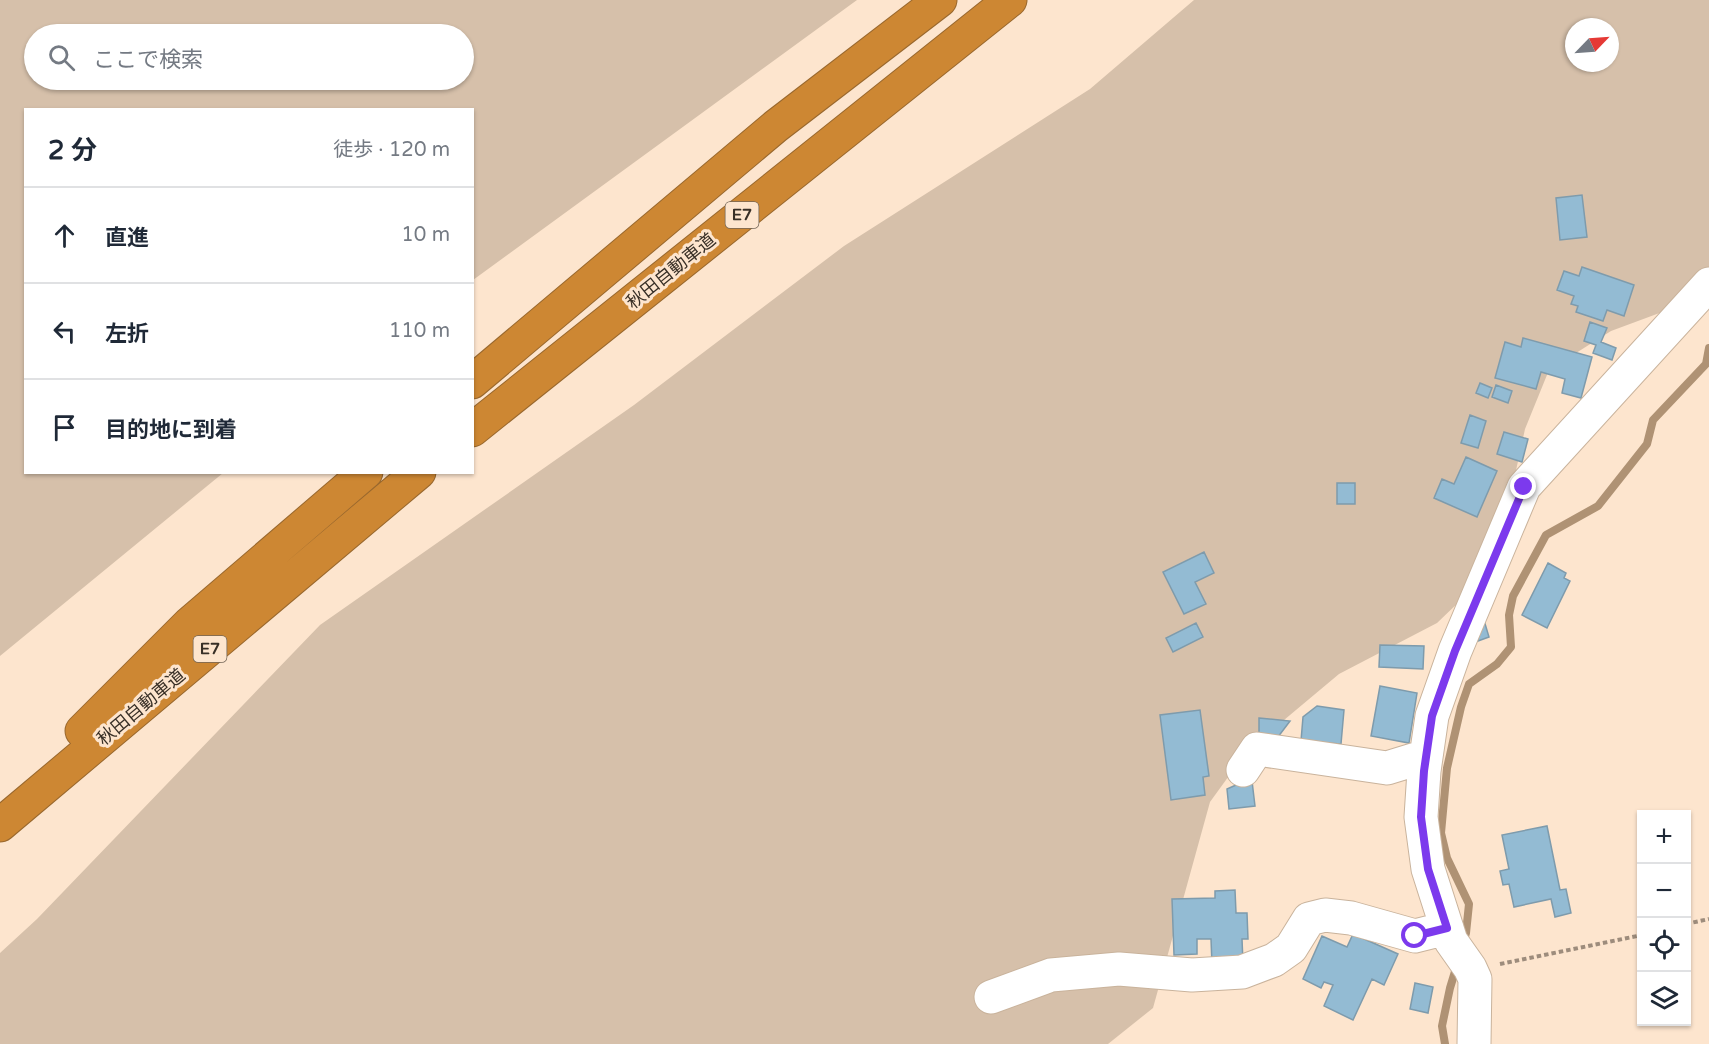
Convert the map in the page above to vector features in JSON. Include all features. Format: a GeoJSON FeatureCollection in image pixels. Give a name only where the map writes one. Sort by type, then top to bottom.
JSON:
{"type":"FeatureCollection","features":[{"type":"Feature","properties":{"kind":"highway","name":"E7"},"geometry":{"type":"LineString","coordinates":[[474,379],[776,126],[940,0]]}},
{"type":"Feature","properties":{"kind":"highway","name":"秋田自動車道"},"geometry":{"type":"LineString","coordinates":[[474,428],[1010,0]]}},
{"type":"Feature","properties":{"kind":"highway","name":"秋田自動車道"},"geometry":{"type":"LineString","coordinates":[[0,813],[189,624],[364,474]]}},
{"type":"Feature","properties":{"kind":"highway","name":"秋田自動車道"},"geometry":{"type":"LineString","coordinates":[[0,825],[417,474]]}},
{"type":"Feature","properties":{"kind":"street"},"geometry":{"type":"LineString","coordinates":[[1474,1044],[1472,973],[1449,935],[1428,869],[1421,817],[1432,716],[1455,651],[1524,487],[1709,284]]}},
{"type":"Feature","properties":{"kind":"street"},"geometry":{"type":"LineString","coordinates":[[1243,770],[1257,749],[1387,768],[1426,756]]}},
{"type":"Feature","properties":{"kind":"street"},"geometry":{"type":"LineString","coordinates":[[991,997],[1051,975],[1119,969],[1192,975],[1242,972],[1274,960],[1291,948],[1309,919],[1324,915],[1351,918],[1415,936],[1449,935]]}},
{"type":"Feature","properties":{"kind":"path"},"geometry":{"type":"LineString","coordinates":[[1691,923],[1709,919]]}},
{"type":"Feature","properties":{"kind":"path"},"geometry":{"type":"LineString","coordinates":[[1472,973],[1486,966],[1637,936]]}},
{"type":"Feature","properties":{"kind":"shaded area"},"geometry":{"type":"Polygon","coordinates":[[[0,0],[857,0],[474,279],[474,108],[24,108],[24,474],[222,474],[0,656],[0,0]]]}},
{"type":"Feature","properties":{"kind":"shaded area"},"geometry":{"type":"Polygon","coordinates":[[[1194,0],[1709,0],[1709,273],[1700,298],[1611,331],[1549,370],[1525,429],[1510,498],[1486,576],[1437,623],[1339,674],[1247,751],[1210,802],[1153,1008],[1108,1044],[0,1044],[0,953],[37,919],[320,625],[634,405],[844,246],[1090,89],[1194,0]]]}},
{"type":"Feature","properties":{"kind":"building"},"geometry":{"type":"Polygon","coordinates":[[[1582,195],[1587,237],[1560,240],[1556,198],[1582,195]]]}},
{"type":"Feature","properties":{"kind":"building"},"geometry":{"type":"Polygon","coordinates":[[[1582,267],[1634,285],[1624,316],[1607,310],[1603,321],[1576,312],[1578,306],[1571,304],[1574,296],[1557,290],[1564,271],[1579,276],[1582,267]]]}},
{"type":"Feature","properties":{"kind":"building"},"geometry":{"type":"Polygon","coordinates":[[[1590,322],[1607,328],[1601,342],[1616,348],[1612,360],[1593,353],[1596,345],[1584,341],[1590,322]]]}},
{"type":"Feature","properties":{"kind":"building"},"geometry":{"type":"Polygon","coordinates":[[[1523,338],[1592,357],[1581,398],[1562,393],[1565,379],[1541,372],[1536,389],[1495,378],[1505,342],[1521,347],[1523,338]]]}},
{"type":"Feature","properties":{"kind":"building"},"geometry":{"type":"Polygon","coordinates":[[[1480,383],[1492,388],[1488,398],[1476,393],[1480,383]]]}},
{"type":"Feature","properties":{"kind":"building"},"geometry":{"type":"Polygon","coordinates":[[[1496,385],[1512,391],[1508,403],[1492,397],[1496,385]]]}},
{"type":"Feature","properties":{"kind":"building"},"geometry":{"type":"Polygon","coordinates":[[[1470,415],[1486,421],[1478,448],[1461,443],[1470,415]]]}},
{"type":"Feature","properties":{"kind":"building"},"geometry":{"type":"Polygon","coordinates":[[[1504,432],[1528,439],[1522,462],[1497,454],[1504,432]]]}},
{"type":"Feature","properties":{"kind":"building"},"geometry":{"type":"Polygon","coordinates":[[[1466,457],[1497,471],[1477,517],[1434,498],[1442,479],[1454,484],[1466,457]]]}},
{"type":"Feature","properties":{"kind":"building"},"geometry":{"type":"Polygon","coordinates":[[[1337,483],[1355,483],[1355,504],[1337,504],[1337,483]]]}},
{"type":"Feature","properties":{"kind":"building"},"geometry":{"type":"Polygon","coordinates":[[[1204,552],[1214,573],[1195,582],[1206,604],[1184,614],[1163,572],[1204,552]]]}},
{"type":"Feature","properties":{"kind":"building"},"geometry":{"type":"Polygon","coordinates":[[[1548,563],[1566,573],[1564,578],[1570,581],[1547,628],[1522,615],[1548,563]]]}},
{"type":"Feature","properties":{"kind":"building"},"geometry":{"type":"Polygon","coordinates":[[[1483,617],[1489,637],[1478,641],[1472,621],[1483,617]]]}},
{"type":"Feature","properties":{"kind":"building"},"geometry":{"type":"Polygon","coordinates":[[[1196,623],[1203,637],[1173,652],[1166,638],[1196,623]]]}},
{"type":"Feature","properties":{"kind":"building"},"geometry":{"type":"Polygon","coordinates":[[[1380,645],[1424,646],[1423,669],[1379,667],[1380,645]]]}},
{"type":"Feature","properties":{"kind":"building"},"geometry":{"type":"Polygon","coordinates":[[[1380,686],[1417,693],[1409,743],[1371,736],[1380,686]]]}},
{"type":"Feature","properties":{"kind":"building"},"geometry":{"type":"Polygon","coordinates":[[[1317,706],[1344,710],[1341,744],[1301,741],[1303,717],[1317,706]]]}},
{"type":"Feature","properties":{"kind":"building"},"geometry":{"type":"Polygon","coordinates":[[[1200,710],[1209,776],[1203,777],[1205,795],[1171,800],[1160,715],[1200,710]]]}},
{"type":"Feature","properties":{"kind":"building"},"geometry":{"type":"Polygon","coordinates":[[[1259,718],[1290,721],[1278,737],[1259,734],[1259,718]]]}},
{"type":"Feature","properties":{"kind":"building"},"geometry":{"type":"Polygon","coordinates":[[[1245,781],[1252,781],[1255,806],[1229,809],[1227,789],[1245,781]]]}},
{"type":"Feature","properties":{"kind":"building"},"geometry":{"type":"Polygon","coordinates":[[[1547,826],[1560,890],[1566,889],[1571,913],[1555,917],[1551,899],[1514,907],[1509,884],[1503,885],[1500,871],[1509,869],[1502,835],[1547,826]]]}},
{"type":"Feature","properties":{"kind":"building"},"geometry":{"type":"Polygon","coordinates":[[[1235,890],[1236,913],[1247,913],[1248,939],[1242,939],[1243,963],[1212,964],[1211,939],[1197,939],[1197,954],[1174,955],[1172,899],[1215,898],[1215,891],[1235,890]]]}},
{"type":"Feature","properties":{"kind":"building"},"geometry":{"type":"Polygon","coordinates":[[[1353,934],[1398,954],[1384,985],[1372,979],[1353,1020],[1324,1006],[1333,985],[1324,982],[1321,988],[1303,979],[1322,936],[1347,947],[1353,934]]]}},
{"type":"Feature","properties":{"kind":"building"},"geometry":{"type":"Polygon","coordinates":[[[1415,983],[1433,987],[1428,1013],[1410,1009],[1415,983]]]}},
{"type":"Feature","properties":{"kind":"waterway"},"geometry":{"type":"LineString","coordinates":[[1463,944],[1469,904],[1447,858],[1441,833],[1447,768],[1461,707],[1469,684],[1497,664],[1511,647],[1509,615],[1513,596],[1546,535],[1598,506],[1647,444],[1653,420],[1706,364],[1709,348]]}},
{"type":"Feature","properties":{"kind":"waterway"},"geometry":{"type":"LineString","coordinates":[[1445,1044],[1442,1026],[1457,965]]}},
{"type":"Feature","properties":{"kind":"route"},"geometry":{"type":"LineString","coordinates":[[1415,936],[1447,928],[1428,869],[1421,817],[1424,771],[1432,716],[1455,651],[1524,487]]}}]}
